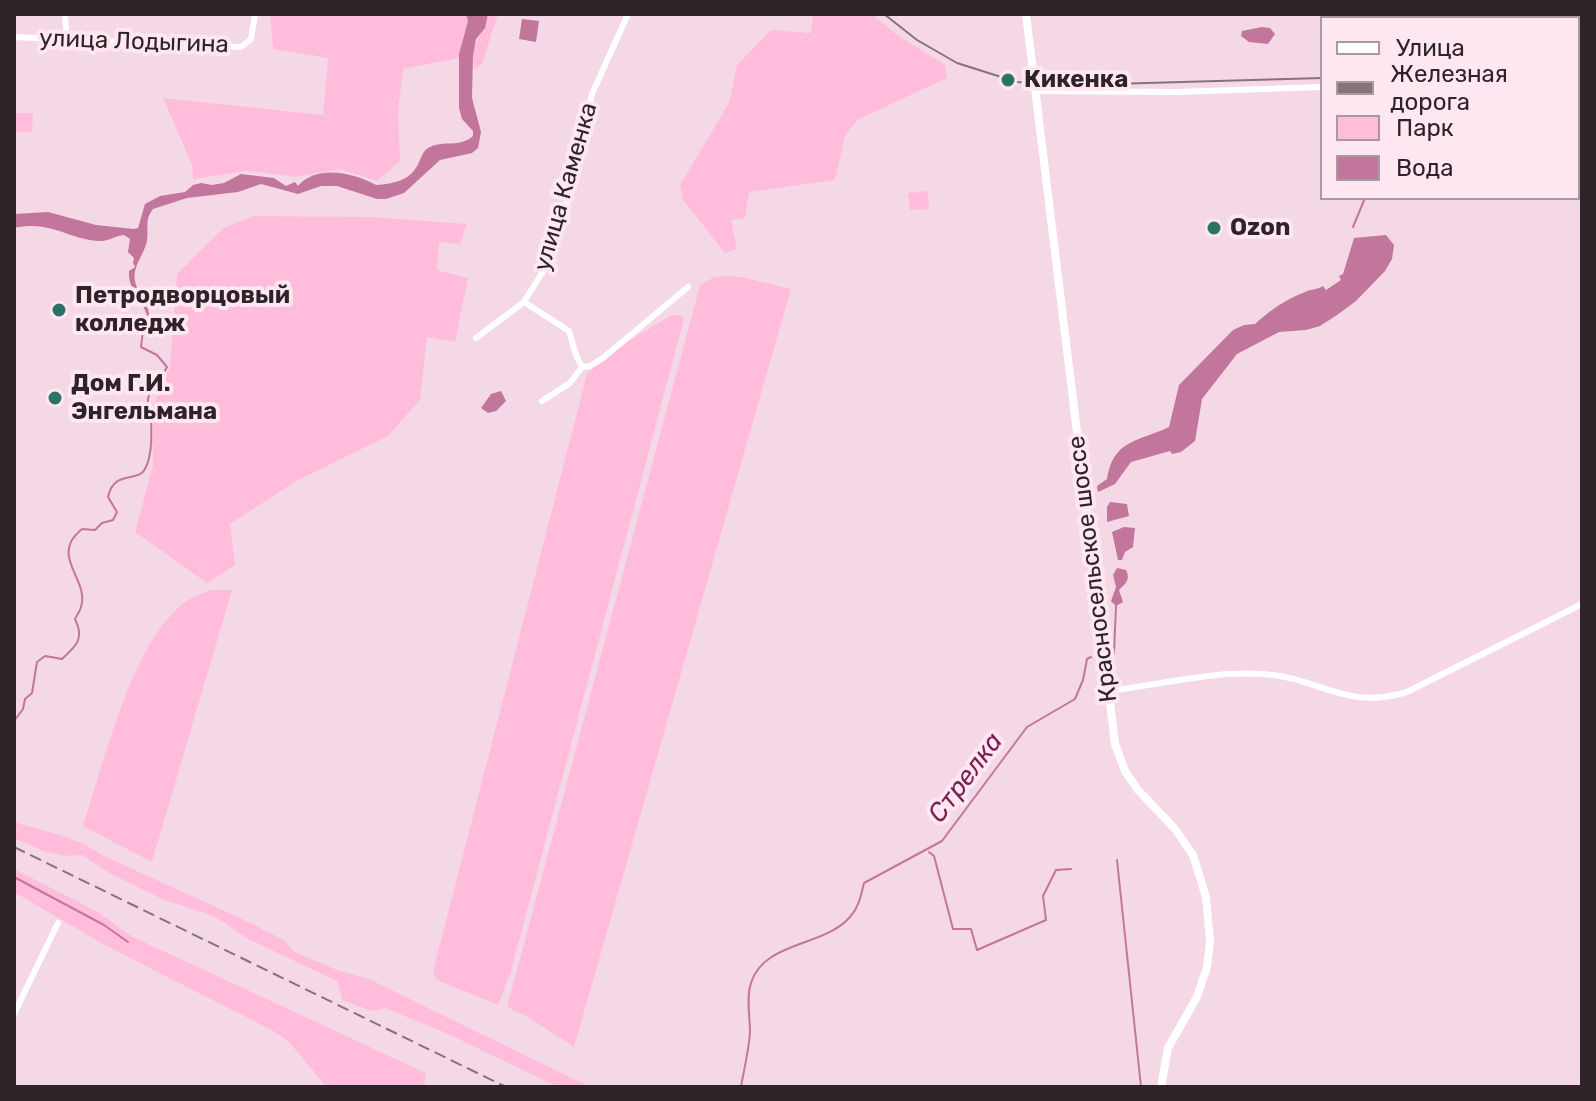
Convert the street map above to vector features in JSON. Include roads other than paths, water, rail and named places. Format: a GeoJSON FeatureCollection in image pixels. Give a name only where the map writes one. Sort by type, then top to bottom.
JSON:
{"type":"FeatureCollection","features":[{"type":"Feature","properties":{"kind":"main road","name":"Красносельское шоссе"},"geometry":{"type":"LineString","coordinates":[[1026,14],[1115,744],[1125,771],[1138,790],[1186,843],[1199,869],[1206,897],[1210,941],[1207,967],[1197,997],[1168,1048],[1161,1087]]}},
{"type":"Feature","properties":{"kind":"street"},"geometry":{"type":"LineString","coordinates":[[65,14],[67,40]]}},
{"type":"Feature","properties":{"kind":"street","name":"улица Лодыгина"},"geometry":{"type":"LineString","coordinates":[[14,37],[241,47],[251,39],[255,14]]}},
{"type":"Feature","properties":{"kind":"street","name":"улица Каменка"},"geometry":{"type":"LineString","coordinates":[[476,338],[524,302],[550,260],[575,173],[592,94],[628,14]]}},
{"type":"Feature","properties":{"kind":"street"},"geometry":{"type":"LineString","coordinates":[[1035,91],[1178,92],[1320,87]]}},
{"type":"Feature","properties":{"kind":"street"},"geometry":{"type":"LineString","coordinates":[[542,401],[570,383],[582,367],[603,358],[688,287]]}},
{"type":"Feature","properties":{"kind":"street"},"geometry":{"type":"LineString","coordinates":[[524,302],[569,331],[582,367]]}},
{"type":"Feature","properties":{"kind":"street"},"geometry":{"type":"LineString","coordinates":[[1108,691],[1256,673],[1287,678],[1357,699],[1382,699],[1407,692],[1582,604]]}},
{"type":"Feature","properties":{"kind":"street"},"geometry":{"type":"LineString","coordinates":[[14,1014],[58,923]]}},
{"type":"Feature","properties":{"kind":"water"},"geometry":{"type":"Polygon","coordinates":[[[466,14],[488,14],[485,28],[476,39],[473,56],[472,98],[481,132],[478,148],[472,153],[440,160],[404,193],[386,199],[337,186],[321,186],[298,194],[261,184],[238,192],[187,198],[153,209],[148,221],[146,245],[135,276],[136,286],[152,318],[143,333],[141,330],[147,315],[131,284],[129,271],[135,267],[134,258],[128,252],[130,239],[124,235],[98,241],[37,226],[14,228],[14,214],[48,212],[96,225],[134,229],[138,228],[145,204],[160,196],[185,192],[201,183],[224,183],[241,174],[274,178],[286,186],[295,182],[298,186],[306,179],[325,173],[347,174],[376,185],[402,180],[412,173],[428,148],[463,142],[473,136],[459,108],[459,54],[468,21],[466,14]]]}},
{"type":"Feature","properties":{"kind":"water"},"geometry":{"type":"Polygon","coordinates":[[[522,19],[539,21],[536,42],[519,39],[522,19]]]}},
{"type":"Feature","properties":{"kind":"water"},"geometry":{"type":"Polygon","coordinates":[[[1270,28],[1275,34],[1268,44],[1249,42],[1241,36],[1242,31],[1270,28]]]}},
{"type":"Feature","properties":{"kind":"water"},"geometry":{"type":"Polygon","coordinates":[[[1386,235],[1394,245],[1392,259],[1385,271],[1356,301],[1320,326],[1279,332],[1237,354],[1202,399],[1195,441],[1181,452],[1172,454],[1170,451],[1131,462],[1115,484],[1098,492],[1097,486],[1107,479],[1110,466],[1121,449],[1169,427],[1179,385],[1233,330],[1255,324],[1278,306],[1305,292],[1323,286],[1326,290],[1341,280],[1339,276],[1343,274],[1354,238],[1386,235]]]}},
{"type":"Feature","properties":{"kind":"water"},"geometry":{"type":"Polygon","coordinates":[[[501,391],[506,401],[496,411],[488,413],[481,408],[491,394],[501,391]]]}},
{"type":"Feature","properties":{"kind":"water"},"geometry":{"type":"Polygon","coordinates":[[[1110,502],[1127,504],[1129,516],[1107,522],[1110,502]]]}},
{"type":"Feature","properties":{"kind":"water"},"geometry":{"type":"Polygon","coordinates":[[[1124,527],[1135,528],[1133,547],[1125,552],[1122,560],[1118,560],[1112,532],[1124,527]]]}},
{"type":"Feature","properties":{"kind":"water"},"geometry":{"type":"Polygon","coordinates":[[[1117,568],[1126,570],[1128,576],[1127,582],[1119,590],[1123,602],[1116,606],[1111,601],[1116,587],[1113,575],[1117,568]]]}},
{"type":"Feature","properties":{"kind":"waterway"},"geometry":{"type":"LineString","coordinates":[[1353,227],[1364,200]]}},
{"type":"Feature","properties":{"kind":"waterway","name":"Кикенка"},"geometry":{"type":"LineString","coordinates":[[14,721],[23,709],[25,699],[32,693],[37,662],[45,656],[62,659],[78,642],[75,619],[82,597],[69,558],[73,539],[82,529],[95,530],[102,523],[113,520],[117,512],[108,497],[111,488],[120,480],[142,473],[148,463],[151,449],[148,399],[151,389],[167,367],[157,355],[141,347],[143,331]]}},
{"type":"Feature","properties":{"kind":"waterway","name":"Стрелка"},"geometry":{"type":"LineString","coordinates":[[1111,655],[1114,654],[1116,606]]}},
{"type":"Feature","properties":{"kind":"waterway","name":"Стрелка"},"geometry":{"type":"LineString","coordinates":[[741,1087],[750,1032],[748,1001],[751,983],[758,969],[781,952],[839,927],[856,909],[864,883],[942,841],[1027,727],[1075,699],[1087,659],[1091,657]]}},
{"type":"Feature","properties":{"kind":"waterway"},"geometry":{"type":"LineString","coordinates":[[929,852],[934,856],[953,929],[971,929],[977,950],[1046,920],[1043,896],[1056,870],[1071,869]]}},
{"type":"Feature","properties":{"kind":"waterway"},"geometry":{"type":"LineString","coordinates":[[1117,860],[1141,1087]]}},
{"type":"Feature","properties":{"kind":"waterway"},"geometry":{"type":"LineString","coordinates":[[14,877],[104,925],[128,942]]}},
{"type":"Feature","properties":{"kind":"tram line"},"geometry":{"type":"LineString","coordinates":[[884,14],[917,40],[957,63],[1017,82],[1077,85],[1320,78]]}},
{"type":"Feature","properties":{"kind":"railway"},"geometry":{"type":"LineString","coordinates":[[14,847],[506,1087]]}},
{"type":"Feature","properties":{"kind":"place","name":"Кикенка"},"geometry":{"type":"Point","coordinates":[1008,80]}},
{"type":"Feature","properties":{"kind":"place","name":"Ozon"},"geometry":{"type":"Point","coordinates":[1214,228]}},
{"type":"Feature","properties":{"kind":"place","name":"Петродворцовый колледж"},"geometry":{"type":"Point","coordinates":[59,310]}},
{"type":"Feature","properties":{"kind":"place","name":"Дом Г.И. Энгельмана"},"geometry":{"type":"Point","coordinates":[55,398]}}]}
